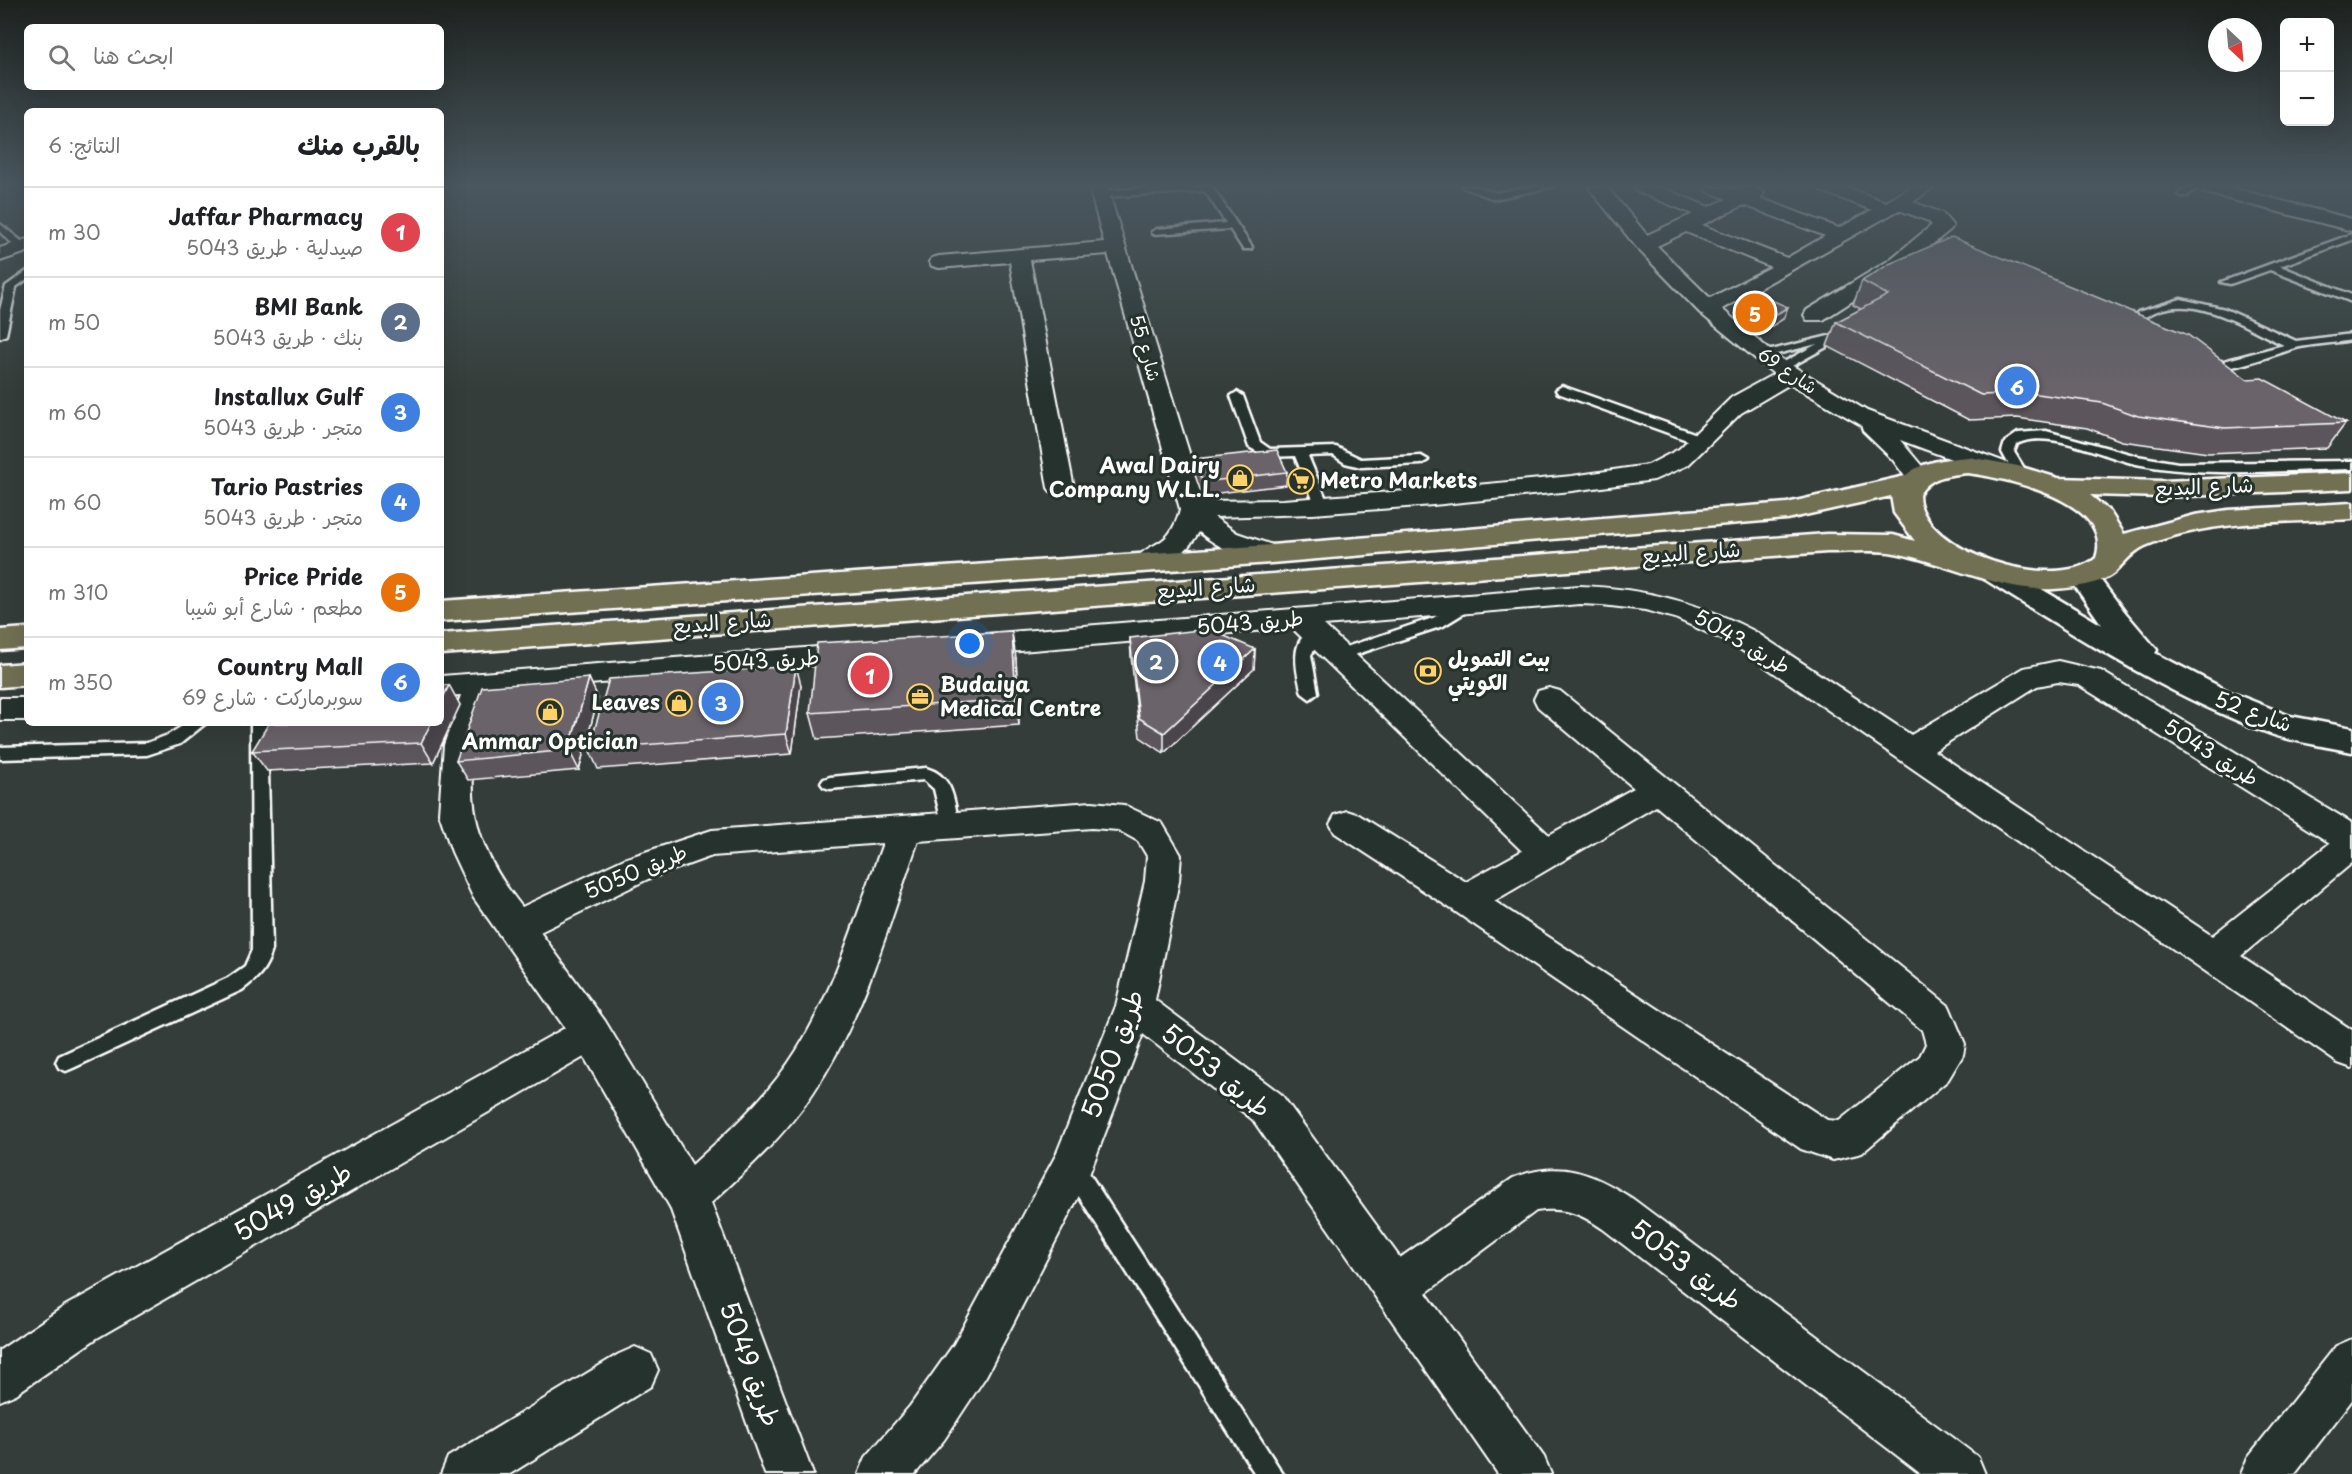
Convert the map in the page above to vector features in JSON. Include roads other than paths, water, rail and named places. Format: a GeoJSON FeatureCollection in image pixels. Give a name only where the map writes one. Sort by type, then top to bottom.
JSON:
{"type":"FeatureCollection","features":[{"type":"Feature","properties":{"kind":"main road","name":"شارع البديع"},"geometry":{"type":"LineString","coordinates":[[444,611],[1271,554],[1787,511],[1844,501],[1915,479],[1939,468],[1968,465],[2010,471],[2056,486],[2163,489],[2352,481]]}},
{"type":"Feature","properties":{"kind":"main road"},"geometry":{"type":"LineString","coordinates":[[1915,479],[1905,495],[1907,512],[1919,530],[1941,548],[1980,567],[2040,580],[2083,576]]}},
{"type":"Feature","properties":{"kind":"main road"},"geometry":{"type":"LineString","coordinates":[[2056,486],[2083,502],[2103,520],[2113,539],[2112,556]]}},
{"type":"Feature","properties":{"kind":"main road","name":"شارع البديع"},"geometry":{"type":"LineString","coordinates":[[2083,576],[2102,568],[2112,556],[2134,540],[2194,523],[2228,518],[2352,511]]}},
{"type":"Feature","properties":{"kind":"main road","name":"شارع البديع"},"geometry":{"type":"LineString","coordinates":[[444,644],[1827,543],[1893,544],[1980,567]]}},
{"type":"Feature","properties":{"kind":"main road"},"geometry":{"type":"LineString","coordinates":[[0,640],[24,638]]}},
{"type":"Feature","properties":{"kind":"main road"},"geometry":{"type":"LineString","coordinates":[[0,676],[24,674]]}},
{"type":"Feature","properties":{"kind":"street"},"geometry":{"type":"LineString","coordinates":[[939,262],[1019,256],[1061,488]]}},
{"type":"Feature","properties":{"kind":"street","name":"شارع 55"},"geometry":{"type":"LineString","coordinates":[[1118,256],[1193,509],[1202,523],[1220,537],[1271,554]]}},
{"type":"Feature","properties":{"kind":"street","name":"شارع 69"},"geometry":{"type":"LineString","coordinates":[[1656,256],[1708,308],[1784,372],[1860,416],[2010,471]]}},
{"type":"Feature","properties":{"kind":"street"},"geometry":{"type":"LineString","coordinates":[[1763,256],[1788,266]]}},
{"type":"Feature","properties":{"kind":"street"},"geometry":{"type":"LineString","coordinates":[[1708,308],[1806,256]]}},
{"type":"Feature","properties":{"kind":"street"},"geometry":{"type":"LineString","coordinates":[[1815,315],[1907,256]]}},
{"type":"Feature","properties":{"kind":"street"},"geometry":{"type":"LineString","coordinates":[[1147,563],[1166,552],[1184,536],[1193,509],[1274,509],[1323,506],[1519,489],[1638,475],[1675,464],[1691,454],[1735,406],[1784,372]]}},
{"type":"Feature","properties":{"kind":"street","name":"شارع 69"},"geometry":{"type":"LineString","coordinates":[[1860,416],[1889,442],[1915,479]]}},
{"type":"Feature","properties":{"kind":"street","name":"شارع 52"},"geometry":{"type":"LineString","coordinates":[[1980,567],[2064,617],[2187,685],[2250,715],[2284,726],[2352,740]]}},
{"type":"Feature","properties":{"kind":"street","name":"شارع 52"},"geometry":{"type":"LineString","coordinates":[[2083,576],[2113,618],[2160,669]]}},
{"type":"Feature","properties":{"kind":"street","name":"طريق 5043"},"geometry":{"type":"LineString","coordinates":[[943,647],[1308,627],[1469,604],[1580,595],[1613,595],[1648,599],[1682,608],[1714,621],[1744,638],[2352,1051]]}},
{"type":"Feature","properties":{"kind":"street"},"geometry":{"type":"LineString","coordinates":[[1308,627],[1546,854]]}},
{"type":"Feature","properties":{"kind":"street","name":"طريق 5043"},"geometry":{"type":"LineString","coordinates":[[444,686],[884,652]]}},
{"type":"Feature","properties":{"kind":"street","name":"طريق 5043"},"geometry":{"type":"LineString","coordinates":[[1910,751],[2041,671],[2064,670],[2090,678],[2352,842],[2213,957]]}},
{"type":"Feature","properties":{"kind":"street","name":"طريق 5049"},"geometry":{"type":"LineString","coordinates":[[480,683],[460,745],[456,813],[469,852],[485,887],[591,1033],[687,1196],[727,1299],[789,1474]]}},
{"type":"Feature","properties":{"kind":"street"},"geometry":{"type":"LineString","coordinates":[[1347,825],[1465,900],[1815,1135],[1833,1141],[1848,1139],[1945,1055],[1946,1037],[1936,1017],[1549,699]]}},
{"type":"Feature","properties":{"kind":"street"},"geometry":{"type":"LineString","coordinates":[[0,710],[24,709]]}},
{"type":"Feature","properties":{"kind":"street"},"geometry":{"type":"LineString","coordinates":[[1465,900],[1657,790]]}},
{"type":"Feature","properties":{"kind":"street","name":"طريق 5050"},"geometry":{"type":"LineString","coordinates":[[516,927],[630,871],[670,854],[712,843],[1092,815],[1124,818],[1150,832],[1164,855],[1162,881],[1135,1006],[1072,1166],[970,1360],[927,1423],[883,1474]]}},
{"type":"Feature","properties":{"kind":"street"},"geometry":{"type":"LineString","coordinates":[[687,1196],[736,1154],[777,1109],[810,1063],[835,1017],[905,829]]}},
{"type":"Feature","properties":{"kind":"street","name":"طريق 5053"},"geometry":{"type":"LineString","coordinates":[[1135,1006],[1267,1107],[1527,1474]]}},
{"type":"Feature","properties":{"kind":"street","name":"طريق 5049"},"geometry":{"type":"LineString","coordinates":[[0,1378],[81,1322],[591,1033]]}},
{"type":"Feature","properties":{"kind":"street","name":"طريق 5053"},"geometry":{"type":"LineString","coordinates":[[1396,1288],[1528,1192],[1558,1188],[1590,1196],[1618,1214],[1961,1474]]}},
{"type":"Feature","properties":{"kind":"street"},"geometry":{"type":"LineString","coordinates":[[2265,1474],[2352,1362]]}},
{"type":"Feature","properties":{"kind":"street"},"geometry":{"type":"LineString","coordinates":[[465,1474],[635,1370]]}},
{"type":"Feature","properties":{"kind":"lane"},"geometry":{"type":"LineString","coordinates":[[2226,282],[2299,256]]}},
{"type":"Feature","properties":{"kind":"lane"},"geometry":{"type":"LineString","coordinates":[[2270,266],[2352,299]]}},
{"type":"Feature","properties":{"kind":"lane"},"geometry":{"type":"LineString","coordinates":[[0,335],[3,312],[12,286],[24,276]]}},
{"type":"Feature","properties":{"kind":"lane"},"geometry":{"type":"LineString","coordinates":[[2140,336],[2127,327],[2132,320],[2181,302],[2193,302],[2294,345]]}},
{"type":"Feature","properties":{"kind":"lane"},"geometry":{"type":"LineString","coordinates":[[1784,372],[1834,338],[1855,327]]}},
{"type":"Feature","properties":{"kind":"lane"},"geometry":{"type":"LineString","coordinates":[[2197,363],[2225,365],[2294,345],[2352,337]]}},
{"type":"Feature","properties":{"kind":"lane"},"geometry":{"type":"LineString","coordinates":[[1761,354],[1805,342],[1834,338]]}},
{"type":"Feature","properties":{"kind":"lane"},"geometry":{"type":"LineString","coordinates":[[1562,390],[1703,441]]}},
{"type":"Feature","properties":{"kind":"lane"},"geometry":{"type":"LineString","coordinates":[[1237,396],[1256,448],[1274,454],[1335,451],[1350,460],[1361,463],[1421,460]]}},
{"type":"Feature","properties":{"kind":"lane"},"geometry":{"type":"LineString","coordinates":[[2010,471],[2008,452],[2012,442],[2023,436],[2046,435],[2136,460],[2178,466],[2352,465]]}},
{"type":"Feature","properties":{"kind":"lane"},"geometry":{"type":"LineString","coordinates":[[1300,453],[1323,506]]}},
{"type":"Feature","properties":{"kind":"lane"},"geometry":{"type":"LineString","coordinates":[[1339,655],[1450,617],[1469,604]]}},
{"type":"Feature","properties":{"kind":"lane"},"geometry":{"type":"LineString","coordinates":[[1308,627],[1302,653],[1310,693]]}},
{"type":"Feature","properties":{"kind":"lane"},"geometry":{"type":"LineString","coordinates":[[0,753],[147,750],[167,744],[186,734],[195,726]]}},
{"type":"Feature","properties":{"kind":"lane"},"geometry":{"type":"LineString","coordinates":[[66,1062],[235,984],[258,964],[262,950],[258,726]]}},
{"type":"Feature","properties":{"kind":"lane"},"geometry":{"type":"LineString","coordinates":[[830,783],[926,774],[936,777],[942,784],[950,826]]}},
{"type":"Feature","properties":{"kind":"lane"},"geometry":{"type":"LineString","coordinates":[[1072,1166],[1270,1474]]}},
{"type":"Feature","properties":{"kind":"place","name":"Price Pride"},"geometry":{"type":"Point","coordinates":[1755,313]}},
{"type":"Feature","properties":{"kind":"place","name":"Country Mall"},"geometry":{"type":"Point","coordinates":[2017,386]}},
{"type":"Feature","properties":{"kind":"place","name":"Awal Dairy Company W.L.L."},"geometry":{"type":"Point","coordinates":[1240,478]}},
{"type":"Feature","properties":{"kind":"place","name":"Metro Markets"},"geometry":{"type":"Point","coordinates":[1301,481]}},
{"type":"Feature","properties":{"kind":"place","name":"BMI Bank"},"geometry":{"type":"Point","coordinates":[1156,661]}},
{"type":"Feature","properties":{"kind":"place","name":"Tario Pastries"},"geometry":{"type":"Point","coordinates":[1220,662]}},
{"type":"Feature","properties":{"kind":"place","name":"بيت التمويل الكويتي"},"geometry":{"type":"Point","coordinates":[1428,671]}},
{"type":"Feature","properties":{"kind":"place","name":"Jaffar Pharmacy"},"geometry":{"type":"Point","coordinates":[870,675]}},
{"type":"Feature","properties":{"kind":"place","name":"Budaiya Medical Centre"},"geometry":{"type":"Point","coordinates":[920,697]}},
{"type":"Feature","properties":{"kind":"place","name":"Installux Gulf"},"geometry":{"type":"Point","coordinates":[721,702]}},
{"type":"Feature","properties":{"kind":"place","name":"Leaves"},"geometry":{"type":"Point","coordinates":[679,703]}},
{"type":"Feature","properties":{"kind":"place","name":"Ammar Optician"},"geometry":{"type":"Point","coordinates":[550,712]}}]}
